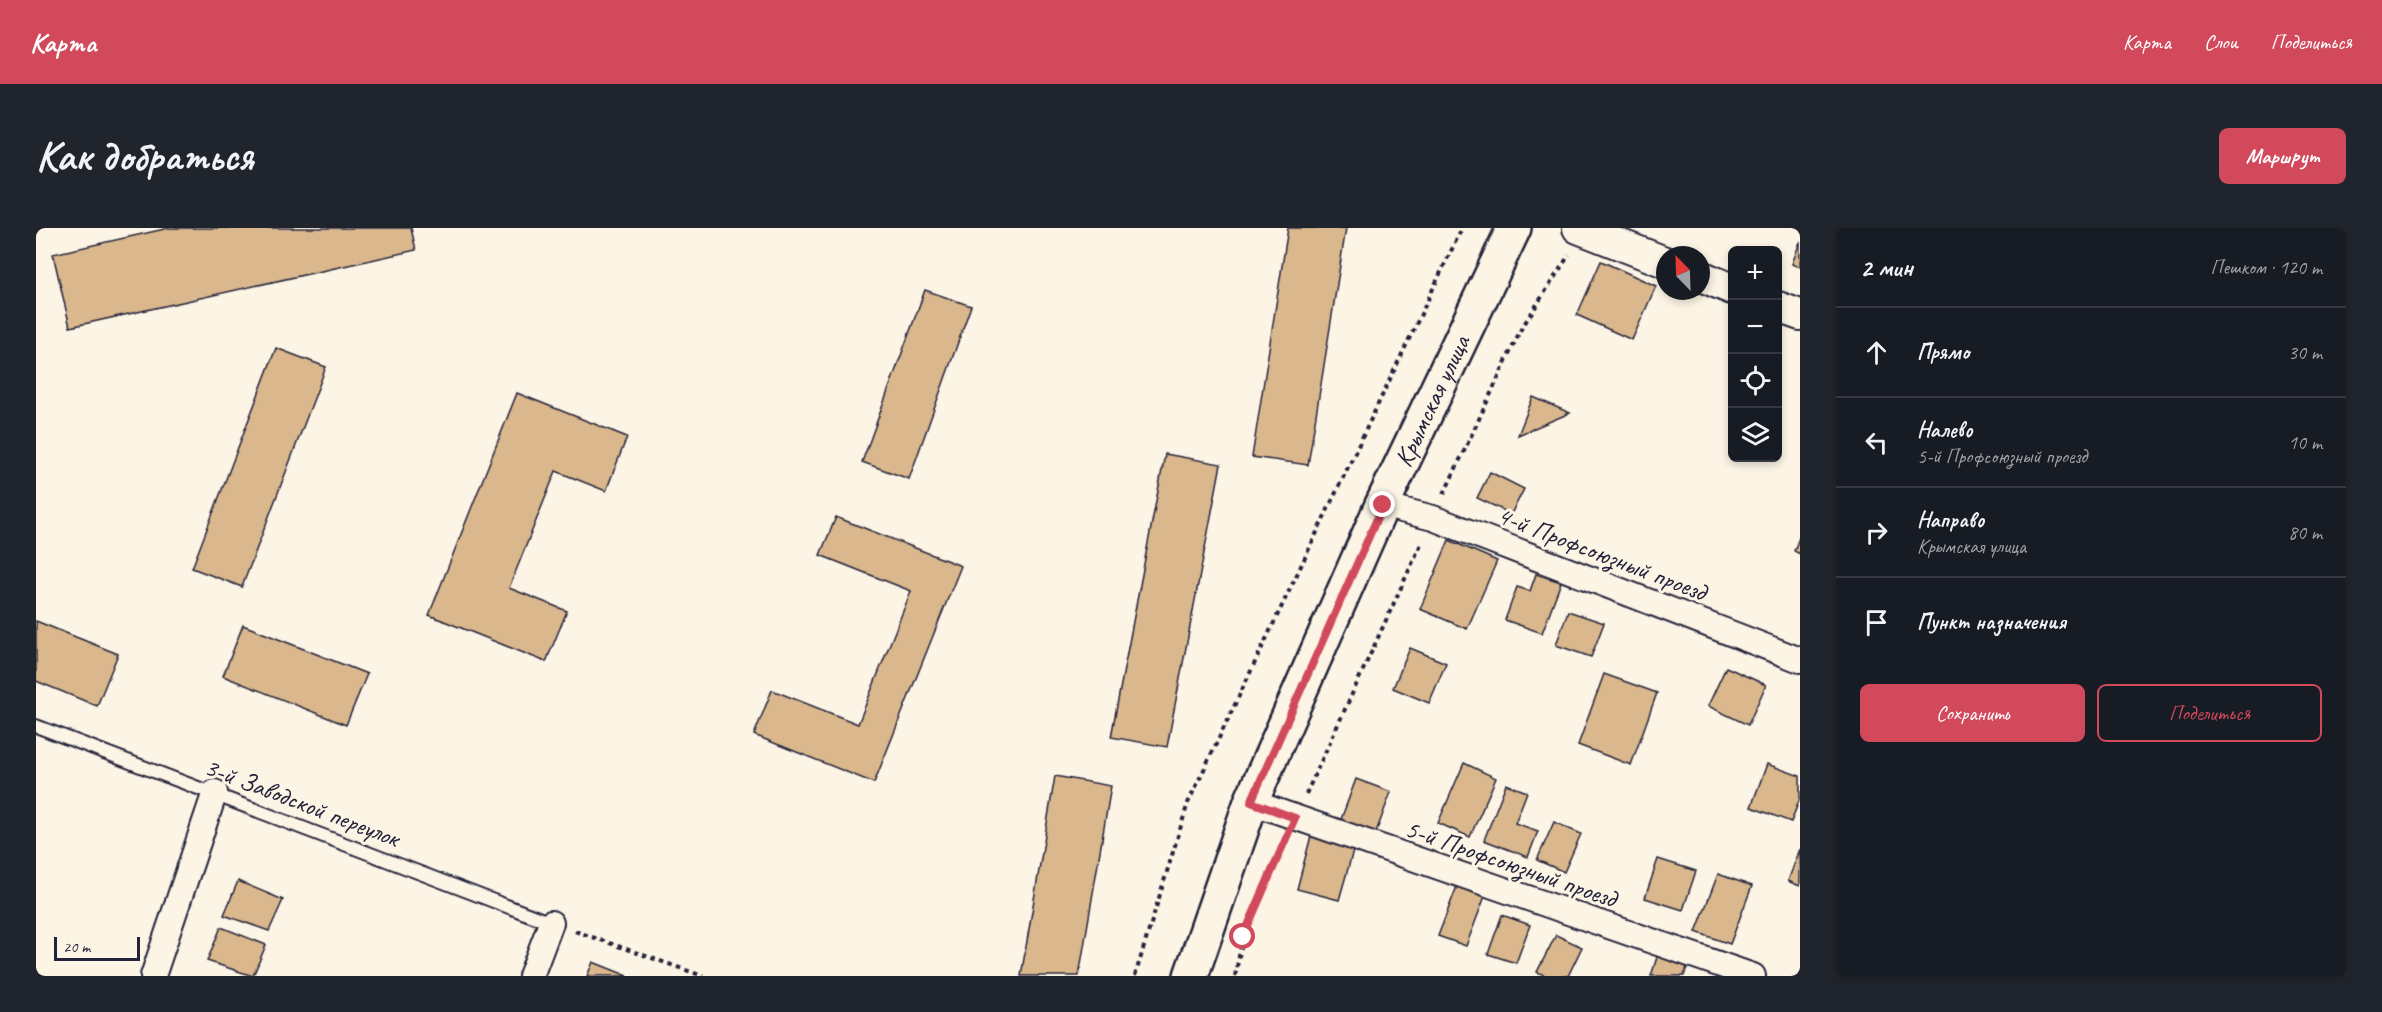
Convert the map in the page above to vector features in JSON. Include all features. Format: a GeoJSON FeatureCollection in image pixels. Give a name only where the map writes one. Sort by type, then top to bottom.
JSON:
{"type":"FeatureCollection","features":[{"type":"Feature","properties":{"kind":"main road","name":"Крымская улица"},"geometry":{"type":"LineString","coordinates":[[1191,976],[1251,802],[1383,505],[1514,228]]}},
{"type":"Feature","properties":{"kind":"street"},"geometry":{"type":"LineString","coordinates":[[1573,241],[1656,260]]}},
{"type":"Feature","properties":{"kind":"street"},"geometry":{"type":"LineString","coordinates":[[1710,280],[1728,287]]}},
{"type":"Feature","properties":{"kind":"street"},"geometry":{"type":"LineString","coordinates":[[1782,308],[1800,315]]}},
{"type":"Feature","properties":{"kind":"street","name":"4-й Профсоюзный проезд"},"geometry":{"type":"LineString","coordinates":[[1383,505],[1433,518],[1800,660]]}},
{"type":"Feature","properties":{"kind":"street"},"geometry":{"type":"LineString","coordinates":[[153,976],[215,792]]}},
{"type":"Feature","properties":{"kind":"street","name":"5-й Профсоюзный проезд"},"geometry":{"type":"LineString","coordinates":[[1251,802],[1753,976]]}},
{"type":"Feature","properties":{"kind":"street"},"geometry":{"type":"LineString","coordinates":[[531,976],[551,923]]}},
{"type":"Feature","properties":{"kind":"lane","name":"3-й Заводской переулок"},"geometry":{"type":"LineString","coordinates":[[36,726],[215,792],[551,923]]}},
{"type":"Feature","properties":{"kind":"path"},"geometry":{"type":"LineString","coordinates":[[1135,976],[1188,803],[1462,228]]}},
{"type":"Feature","properties":{"kind":"path"},"geometry":{"type":"LineString","coordinates":[[1235,976],[1243,937],[1295,818],[1521,329],[1573,241]]}},
{"type":"Feature","properties":{"kind":"path"},"geometry":{"type":"LineString","coordinates":[[551,923],[703,976]]}},
{"type":"Feature","properties":{"kind":"building"},"geometry":{"type":"Polygon","coordinates":[[[169,228],[411,228],[416,250],[70,327],[53,254],[169,228]]]}},
{"type":"Feature","properties":{"kind":"building"},"geometry":{"type":"Polygon","coordinates":[[[1288,228],[1346,228],[1308,465],[1252,457],[1288,228]]]}},
{"type":"Feature","properties":{"kind":"building"},"geometry":{"type":"Polygon","coordinates":[[[1800,242],[1800,267],[1792,264],[1800,242]]]}},
{"type":"Feature","properties":{"kind":"building"},"geometry":{"type":"Polygon","coordinates":[[[1601,261],[1656,286],[1632,340],[1577,315],[1601,261]]]}},
{"type":"Feature","properties":{"kind":"building"},"geometry":{"type":"Polygon","coordinates":[[[925,290],[971,306],[909,479],[862,462],[925,290]]]}},
{"type":"Feature","properties":{"kind":"building"},"geometry":{"type":"Polygon","coordinates":[[[276,348],[326,367],[242,587],[192,568],[276,348]]]}},
{"type":"Feature","properties":{"kind":"building"},"geometry":{"type":"Polygon","coordinates":[[[517,393],[627,437],[606,491],[556,471],[509,588],[567,611],[546,662],[429,615],[517,393]]]}},
{"type":"Feature","properties":{"kind":"building"},"geometry":{"type":"Polygon","coordinates":[[[1533,397],[1570,413],[1518,435],[1533,397]]]}},
{"type":"Feature","properties":{"kind":"building"},"geometry":{"type":"Polygon","coordinates":[[[1165,454],[1221,464],[1167,747],[1111,737],[1165,454]]]}},
{"type":"Feature","properties":{"kind":"building"},"geometry":{"type":"Polygon","coordinates":[[[1490,472],[1524,489],[1511,514],[1477,498],[1490,472]]]}},
{"type":"Feature","properties":{"kind":"building"},"geometry":{"type":"Polygon","coordinates":[[[836,517],[961,566],[874,783],[754,735],[772,690],[858,724],[911,591],[820,555],[836,517]]]}},
{"type":"Feature","properties":{"kind":"building"},"geometry":{"type":"Polygon","coordinates":[[[1800,535],[1800,554],[1794,551],[1800,535]]]}},
{"type":"Feature","properties":{"kind":"building"},"geometry":{"type":"Polygon","coordinates":[[[1449,540],[1497,561],[1467,629],[1420,609],[1449,540]]]}},
{"type":"Feature","properties":{"kind":"building"},"geometry":{"type":"Polygon","coordinates":[[[1536,574],[1561,582],[1542,633],[1505,620],[1517,587],[1530,591],[1536,574]]]}},
{"type":"Feature","properties":{"kind":"building"},"geometry":{"type":"Polygon","coordinates":[[[1568,611],[1604,623],[1591,657],[1556,645],[1568,611]]]}},
{"type":"Feature","properties":{"kind":"building"},"geometry":{"type":"Polygon","coordinates":[[[36,621],[118,654],[97,706],[36,681],[36,621]]]}},
{"type":"Feature","properties":{"kind":"building"},"geometry":{"type":"Polygon","coordinates":[[[243,625],[367,674],[346,725],[223,676],[243,625]]]}},
{"type":"Feature","properties":{"kind":"building"},"geometry":{"type":"Polygon","coordinates":[[[1410,648],[1446,663],[1429,703],[1393,688],[1410,648]]]}},
{"type":"Feature","properties":{"kind":"building"},"geometry":{"type":"Polygon","coordinates":[[[1726,667],[1766,685],[1748,725],[1708,706],[1726,667]]]}},
{"type":"Feature","properties":{"kind":"building"},"geometry":{"type":"Polygon","coordinates":[[[1604,674],[1657,693],[1631,765],[1578,745],[1604,674]]]}},
{"type":"Feature","properties":{"kind":"building"},"geometry":{"type":"Polygon","coordinates":[[[1464,763],[1496,778],[1470,837],[1438,823],[1464,763]]]}},
{"type":"Feature","properties":{"kind":"building"},"geometry":{"type":"Polygon","coordinates":[[[1767,764],[1800,776],[1800,798],[1791,822],[1751,807],[1767,764]]]}},
{"type":"Feature","properties":{"kind":"building"},"geometry":{"type":"Polygon","coordinates":[[[1055,776],[1111,786],[1079,976],[1021,976],[1055,776]]]}},
{"type":"Feature","properties":{"kind":"building"},"geometry":{"type":"Polygon","coordinates":[[[1356,779],[1391,792],[1375,835],[1340,822],[1356,779]]]}},
{"type":"Feature","properties":{"kind":"building"},"geometry":{"type":"Polygon","coordinates":[[[1506,784],[1527,792],[1515,823],[1538,831],[1528,857],[1484,840],[1506,784]]]}},
{"type":"Feature","properties":{"kind":"building"},"geometry":{"type":"Polygon","coordinates":[[[1554,822],[1581,834],[1564,872],[1537,860],[1554,822]]]}},
{"type":"Feature","properties":{"kind":"building"},"geometry":{"type":"Polygon","coordinates":[[[1312,832],[1355,844],[1339,900],[1297,889],[1312,832]]]}},
{"type":"Feature","properties":{"kind":"building"},"geometry":{"type":"Polygon","coordinates":[[[1800,849],[1800,886],[1788,881],[1800,849]]]}},
{"type":"Feature","properties":{"kind":"building"},"geometry":{"type":"Polygon","coordinates":[[[1658,859],[1696,871],[1683,910],[1645,898],[1658,859]]]}},
{"type":"Feature","properties":{"kind":"building"},"geometry":{"type":"Polygon","coordinates":[[[1718,874],[1752,886],[1730,944],[1696,932],[1718,874]]]}},
{"type":"Feature","properties":{"kind":"building"},"geometry":{"type":"Polygon","coordinates":[[[238,881],[283,900],[269,931],[224,915],[238,881]]]}},
{"type":"Feature","properties":{"kind":"building"},"geometry":{"type":"Polygon","coordinates":[[[1459,881],[1487,891],[1466,946],[1438,936],[1459,881]]]}},
{"type":"Feature","properties":{"kind":"building"},"geometry":{"type":"Polygon","coordinates":[[[1502,915],[1530,925],[1516,963],[1488,954],[1502,915]]]}},
{"type":"Feature","properties":{"kind":"building"},"geometry":{"type":"Polygon","coordinates":[[[221,927],[266,945],[253,976],[207,961],[221,927]]]}},
{"type":"Feature","properties":{"kind":"building"},"geometry":{"type":"Polygon","coordinates":[[[1556,935],[1582,947],[1568,976],[1546,976],[1537,972],[1556,935]]]}},
{"type":"Feature","properties":{"kind":"building"},"geometry":{"type":"Polygon","coordinates":[[[1658,954],[1688,964],[1684,976],[1651,976],[1658,954]]]}},
{"type":"Feature","properties":{"kind":"building"},"geometry":{"type":"Polygon","coordinates":[[[593,962],[628,976],[587,976],[593,962]]]}},
{"type":"Feature","properties":{"kind":"route"},"geometry":{"type":"LineString","coordinates":[[1243,937],[1295,818],[1251,802],[1383,505]]}}]}
